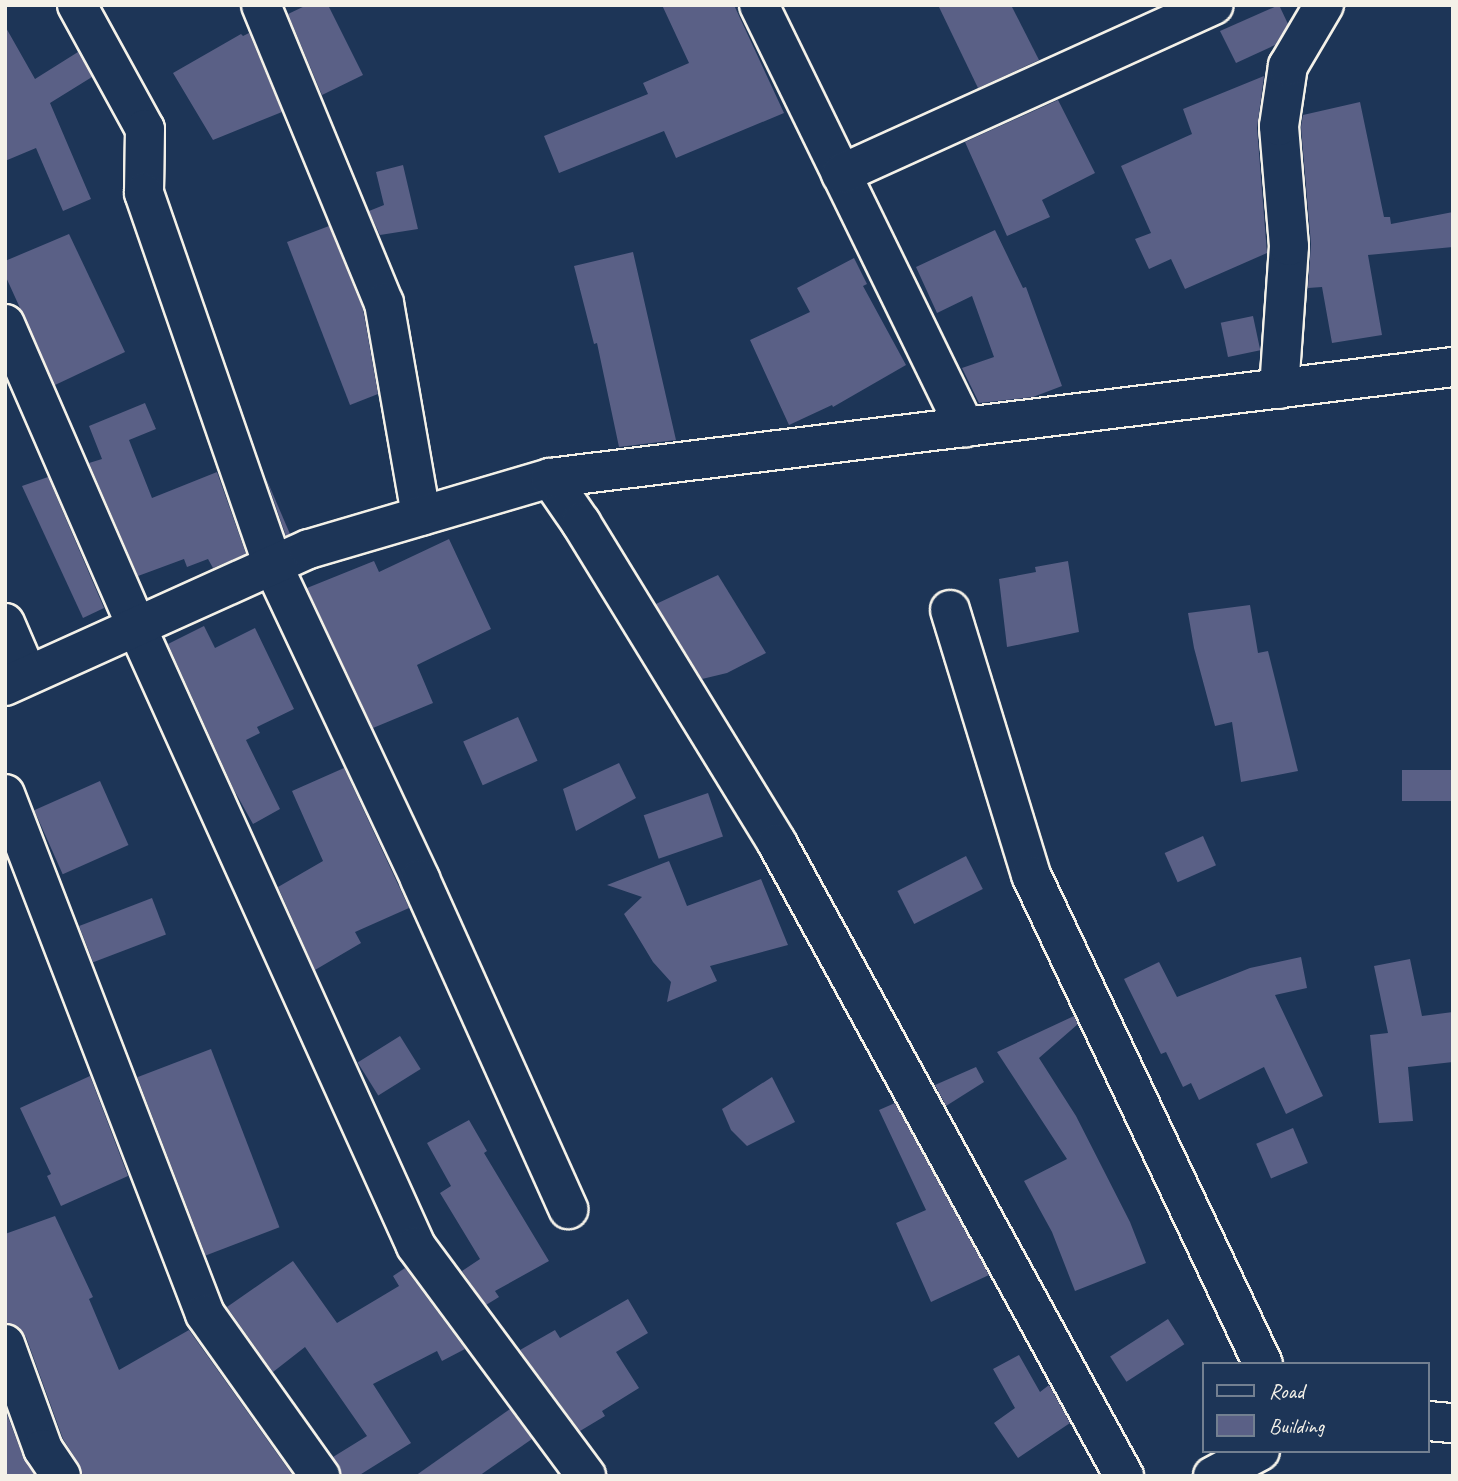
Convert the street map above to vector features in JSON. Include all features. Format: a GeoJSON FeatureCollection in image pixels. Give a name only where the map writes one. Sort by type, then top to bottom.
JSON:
{"type":"FeatureCollection","features":[{"type":"Feature","properties":{"kind":"street"},"geometry":{"type":"LineString","coordinates":[[77,5],[145,129],[144,193],[274,566],[420,878],[568,1209]]}},
{"type":"Feature","properties":{"kind":"street"},"geometry":{"type":"LineString","coordinates":[[261,5],[384,303],[421,516]]}},
{"type":"Feature","properties":{"kind":"street"},"geometry":{"type":"LineString","coordinates":[[760,5],[965,428]]}},
{"type":"Feature","properties":{"kind":"street"},"geometry":{"type":"LineString","coordinates":[[841,174],[1214,5]]}},
{"type":"Feature","properties":{"kind":"street"},"geometry":{"type":"LineString","coordinates":[[1279,389],[1289,246],[1279,126],[1288,66],[1324,5]]}},
{"type":"Feature","properties":{"kind":"street"},"geometry":{"type":"LineString","coordinates":[[5,324],[137,628],[416,1246],[586,1476]]}},
{"type":"Feature","properties":{"kind":"street"},"geometry":{"type":"LineString","coordinates":[[5,623],[16,680],[309,550],[550,478],[1453,367]]}},
{"type":"Feature","properties":{"kind":"street"},"geometry":{"type":"LineString","coordinates":[[550,478],[582,523],[777,843],[1124,1476]]}},
{"type":"Feature","properties":{"kind":"street"},"geometry":{"type":"LineString","coordinates":[[950,610],[1031,875],[1262,1362]]}},
{"type":"Feature","properties":{"kind":"street"},"geometry":{"type":"LineString","coordinates":[[5,794],[205,1314],[320,1476]]}},
{"type":"Feature","properties":{"kind":"street"},"geometry":{"type":"LineString","coordinates":[[5,1344],[43,1449],[61,1476]]}},
{"type":"Feature","properties":{"kind":"street"},"geometry":{"type":"LineString","coordinates":[[1430,1421],[1453,1423]]}},
{"type":"Feature","properties":{"kind":"street"},"geometry":{"type":"LineString","coordinates":[[1213,1476],[1256,1453]]}},
{"type":"Feature","properties":{"kind":"building"},"geometry":{"type":"Polygon","coordinates":[[[307,5],[328,5],[363,75],[322,95],[288,14],[307,5]]]}},
{"type":"Feature","properties":{"kind":"building"},"geometry":{"type":"Polygon","coordinates":[[[662,5],[734,5],[784,113],[676,158],[664,131],[559,173],[544,136],[648,94],[643,83],[689,63],[662,5]]]}},
{"type":"Feature","properties":{"kind":"building"},"geometry":{"type":"Polygon","coordinates":[[[938,5],[1011,5],[1039,60],[978,88],[938,5]]]}},
{"type":"Feature","properties":{"kind":"building"},"geometry":{"type":"Polygon","coordinates":[[[1279,5],[1288,24],[1275,45],[1236,63],[1220,31],[1279,5]]]}},
{"type":"Feature","properties":{"kind":"building"},"geometry":{"type":"Polygon","coordinates":[[[5,26],[35,79],[78,52],[92,77],[50,103],[91,199],[63,211],[36,148],[5,161],[5,26]]]}},
{"type":"Feature","properties":{"kind":"building"},"geometry":{"type":"Polygon","coordinates":[[[249,33],[282,112],[213,140],[173,73],[241,34],[243,36],[249,33]]]}},
{"type":"Feature","properties":{"kind":"building"},"geometry":{"type":"Polygon","coordinates":[[[1264,76],[1257,128],[1267,253],[1185,289],[1171,259],[1149,269],[1135,239],[1151,233],[1121,166],[1192,134],[1183,109],[1264,76]]]}},
{"type":"Feature","properties":{"kind":"building"},"geometry":{"type":"Polygon","coordinates":[[[1058,100],[1095,173],[1042,200],[1050,217],[1007,236],[965,142],[1058,100]]]}},
{"type":"Feature","properties":{"kind":"building"},"geometry":{"type":"Polygon","coordinates":[[[1360,102],[1384,217],[1390,217],[1391,224],[1453,212],[1453,247],[1368,255],[1382,335],[1332,343],[1322,287],[1308,288],[1311,244],[1301,127],[1303,115],[1360,102]]]}},
{"type":"Feature","properties":{"kind":"building"},"geometry":{"type":"Polygon","coordinates":[[[403,165],[418,229],[380,235],[369,211],[384,205],[376,172],[403,165]]]}},
{"type":"Feature","properties":{"kind":"building"},"geometry":{"type":"Polygon","coordinates":[[[329,226],[363,309],[378,394],[350,405],[287,242],[329,226]]]}},
{"type":"Feature","properties":{"kind":"building"},"geometry":{"type":"Polygon","coordinates":[[[995,230],[1023,288],[1026,287],[1062,386],[1033,397],[979,403],[962,368],[994,357],[972,296],[937,313],[916,267],[995,230]]]}},
{"type":"Feature","properties":{"kind":"building"},"geometry":{"type":"Polygon","coordinates":[[[69,234],[125,352],[55,385],[5,275],[5,261],[69,234]]]}},
{"type":"Feature","properties":{"kind":"building"},"geometry":{"type":"Polygon","coordinates":[[[633,252],[676,440],[619,447],[597,343],[594,344],[574,266],[633,252]]]}},
{"type":"Feature","properties":{"kind":"building"},"geometry":{"type":"Polygon","coordinates":[[[854,258],[867,284],[863,286],[906,365],[833,407],[832,405],[789,425],[750,340],[810,312],[797,288],[854,258]]]}},
{"type":"Feature","properties":{"kind":"building"},"geometry":{"type":"Polygon","coordinates":[[[1253,316],[1260,350],[1228,357],[1221,323],[1253,316]]]}},
{"type":"Feature","properties":{"kind":"building"},"geometry":{"type":"Polygon","coordinates":[[[145,403],[156,429],[129,440],[152,498],[217,472],[246,554],[213,568],[208,559],[187,567],[184,559],[138,576],[89,463],[102,459],[89,426],[145,403]]]}},
{"type":"Feature","properties":{"kind":"building"},"geometry":{"type":"Polygon","coordinates":[[[48,477],[104,608],[83,618],[22,486],[48,477]]]}},
{"type":"Feature","properties":{"kind":"building"},"geometry":{"type":"Polygon","coordinates":[[[266,478],[290,534],[286,536],[266,478]]]}},
{"type":"Feature","properties":{"kind":"building"},"geometry":{"type":"Polygon","coordinates":[[[449,539],[491,629],[417,665],[433,703],[373,728],[307,588],[374,561],[379,572],[449,539]]]}},
{"type":"Feature","properties":{"kind":"building"},"geometry":{"type":"Polygon","coordinates":[[[1068,561],[1079,632],[1007,647],[999,579],[1036,572],[1035,567],[1068,561]]]}},
{"type":"Feature","properties":{"kind":"building"},"geometry":{"type":"Polygon","coordinates":[[[718,575],[766,653],[727,673],[702,679],[656,604],[718,575]]]}},
{"type":"Feature","properties":{"kind":"building"},"geometry":{"type":"Polygon","coordinates":[[[1250,605],[1258,653],[1268,651],[1298,771],[1241,782],[1232,722],[1215,726],[1194,648],[1188,613],[1250,605]]]}},
{"type":"Feature","properties":{"kind":"building"},"geometry":{"type":"Polygon","coordinates":[[[204,626],[215,648],[255,628],[294,709],[257,727],[260,733],[246,740],[280,809],[253,824],[234,790],[168,644],[204,626]]]}},
{"type":"Feature","properties":{"kind":"building"},"geometry":{"type":"Polygon","coordinates":[[[518,717],[538,761],[483,785],[463,741],[518,717]]]}},
{"type":"Feature","properties":{"kind":"building"},"geometry":{"type":"Polygon","coordinates":[[[619,763],[636,798],[576,831],[563,789],[619,763]]]}},
{"type":"Feature","properties":{"kind":"building"},"geometry":{"type":"Polygon","coordinates":[[[344,768],[409,908],[355,932],[361,943],[315,970],[278,887],[323,861],[292,791],[344,768]]]}},
{"type":"Feature","properties":{"kind":"building"},"geometry":{"type":"Polygon","coordinates":[[[1402,770],[1453,770],[1453,801],[1402,801],[1402,770]]]}},
{"type":"Feature","properties":{"kind":"building"},"geometry":{"type":"Polygon","coordinates":[[[100,781],[128,845],[63,874],[34,810],[100,781]]]}},
{"type":"Feature","properties":{"kind":"building"},"geometry":{"type":"Polygon","coordinates":[[[708,793],[723,836],[659,859],[644,815],[708,793]]]}},
{"type":"Feature","properties":{"kind":"building"},"geometry":{"type":"Polygon","coordinates":[[[1203,836],[1216,865],[1178,882],[1165,853],[1203,836]]]}},
{"type":"Feature","properties":{"kind":"building"},"geometry":{"type":"Polygon","coordinates":[[[966,856],[983,889],[914,924],[897,891],[966,856]]]}},
{"type":"Feature","properties":{"kind":"building"},"geometry":{"type":"Polygon","coordinates":[[[669,861],[687,906],[761,879],[788,945],[710,966],[717,981],[667,1002],[671,982],[653,962],[624,914],[642,897],[607,885],[669,861]]]}},
{"type":"Feature","properties":{"kind":"building"},"geometry":{"type":"Polygon","coordinates":[[[152,898],[166,934],[93,962],[79,926],[152,898]]]}},
{"type":"Feature","properties":{"kind":"building"},"geometry":{"type":"Polygon","coordinates":[[[1301,957],[1307,988],[1275,995],[1323,1096],[1286,1114],[1264,1067],[1199,1100],[1191,1083],[1183,1087],[1166,1052],[1161,1054],[1124,979],[1159,962],[1177,997],[1250,968],[1301,957]]]}},
{"type":"Feature","properties":{"kind":"building"},"geometry":{"type":"Polygon","coordinates":[[[1410,959],[1422,1016],[1453,1012],[1453,1062],[1408,1067],[1413,1121],[1379,1123],[1370,1035],[1388,1033],[1374,966],[1410,959]]]}},
{"type":"Feature","properties":{"kind":"building"},"geometry":{"type":"Polygon","coordinates":[[[1074,1016],[1078,1024],[1039,1058],[1076,1116],[1130,1222],[1146,1263],[1075,1291],[1052,1232],[1024,1181],[1067,1159],[997,1052],[1074,1016]]]}},
{"type":"Feature","properties":{"kind":"building"},"geometry":{"type":"Polygon","coordinates":[[[400,1036],[421,1069],[378,1096],[358,1062],[400,1036]]]}},
{"type":"Feature","properties":{"kind":"building"},"geometry":{"type":"Polygon","coordinates":[[[211,1049],[279,1227],[206,1256],[137,1077],[211,1049]]]}},
{"type":"Feature","properties":{"kind":"building"},"geometry":{"type":"Polygon","coordinates":[[[976,1067],[984,1082],[946,1106],[935,1085],[976,1067]]]}},
{"type":"Feature","properties":{"kind":"building"},"geometry":{"type":"Polygon","coordinates":[[[90,1076],[128,1176],[61,1206],[47,1176],[51,1174],[20,1108],[90,1076]]]}},
{"type":"Feature","properties":{"kind":"building"},"geometry":{"type":"Polygon","coordinates":[[[772,1077],[795,1122],[747,1146],[731,1130],[722,1109],[772,1077]]]}},
{"type":"Feature","properties":{"kind":"building"},"geometry":{"type":"Polygon","coordinates":[[[895,1103],[989,1275],[931,1302],[896,1223],[926,1210],[879,1110],[895,1103]]]}},
{"type":"Feature","properties":{"kind":"building"},"geometry":{"type":"Polygon","coordinates":[[[469,1120],[487,1151],[484,1153],[549,1261],[495,1291],[499,1297],[486,1305],[462,1271],[480,1259],[440,1193],[451,1186],[427,1143],[469,1120]]]}},
{"type":"Feature","properties":{"kind":"building"},"geometry":{"type":"Polygon","coordinates":[[[1293,1128],[1308,1163],[1271,1179],[1256,1144],[1293,1128]]]}},
{"type":"Feature","properties":{"kind":"building"},"geometry":{"type":"Polygon","coordinates":[[[55,1216],[93,1297],[89,1299],[119,1370],[189,1330],[293,1476],[83,1476],[79,1464],[63,1439],[26,1337],[19,1327],[5,1323],[5,1234],[55,1216]]]}},
{"type":"Feature","properties":{"kind":"building"},"geometry":{"type":"Polygon","coordinates":[[[293,1261],[337,1323],[399,1286],[393,1276],[405,1268],[465,1349],[442,1361],[437,1351],[373,1384],[411,1443],[358,1476],[342,1476],[333,1457],[367,1436],[305,1347],[273,1372],[227,1307],[293,1261]]]}},
{"type":"Feature","properties":{"kind":"building"},"geometry":{"type":"Polygon","coordinates":[[[628,1299],[648,1333],[616,1352],[639,1388],[602,1411],[605,1416],[580,1431],[520,1350],[555,1330],[560,1338],[628,1299]]]}},
{"type":"Feature","properties":{"kind":"building"},"geometry":{"type":"Polygon","coordinates":[[[1168,1319],[1184,1344],[1126,1382],[1110,1357],[1168,1319]]]}},
{"type":"Feature","properties":{"kind":"building"},"geometry":{"type":"Polygon","coordinates":[[[1019,1355],[1040,1392],[1049,1385],[1070,1423],[1018,1458],[994,1423],[1015,1408],[993,1369],[1019,1355]]]}},
{"type":"Feature","properties":{"kind":"building"},"geometry":{"type":"Polygon","coordinates":[[[5,1409],[23,1457],[35,1476],[5,1476],[5,1409]]]}},
{"type":"Feature","properties":{"kind":"building"},"geometry":{"type":"Polygon","coordinates":[[[510,1409],[532,1439],[479,1476],[415,1476],[510,1409]]]}}]}
